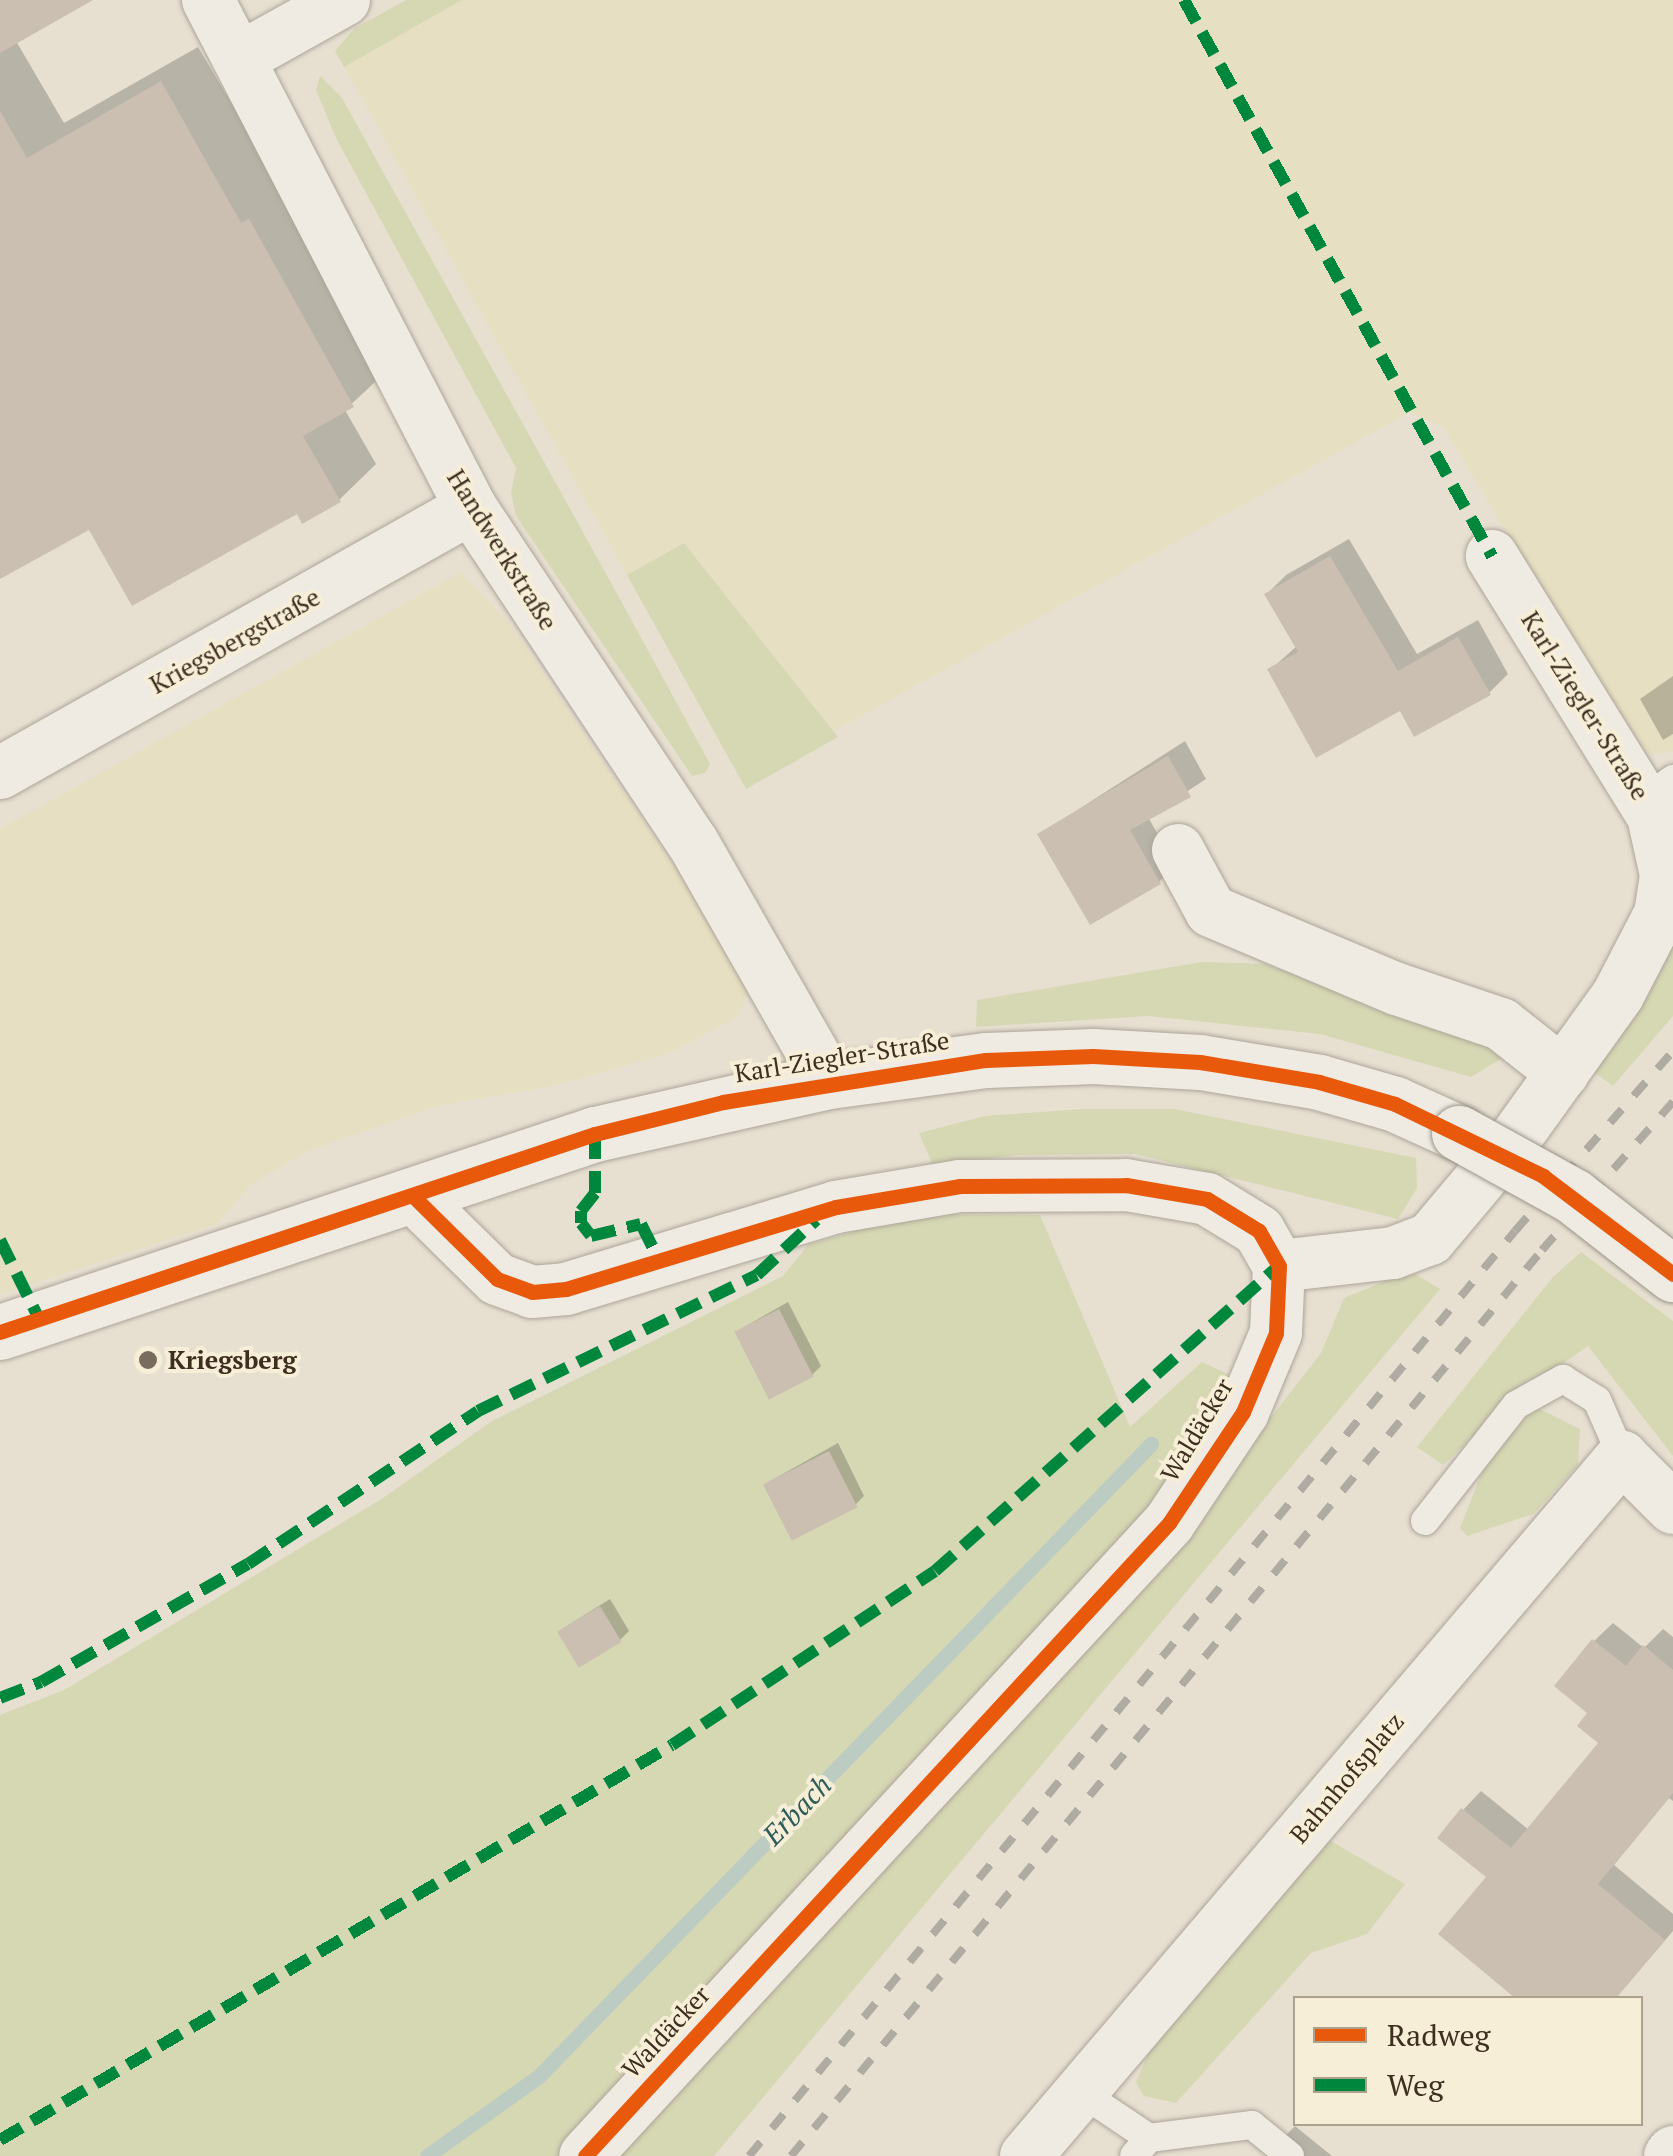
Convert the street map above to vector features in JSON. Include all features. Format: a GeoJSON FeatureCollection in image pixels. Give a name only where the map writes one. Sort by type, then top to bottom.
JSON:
{"type":"FeatureCollection","features":[{"type":"Feature","properties":{"kind":"street","name":"Handwerkstraße"},"geometry":{"type":"LineString","coordinates":[[208,0],[470,508],[694,843],[829,1081]]}},
{"type":"Feature","properties":{"kind":"street"},"geometry":{"type":"LineString","coordinates":[[240,58],[344,0]]}},
{"type":"Feature","properties":{"kind":"street","name":"Kriegsbergstraße"},"geometry":{"type":"LineString","coordinates":[[0,773],[470,508]]}},
{"type":"Feature","properties":{"kind":"street","name":"Karl-Ziegler-Straße"},"geometry":{"type":"LineString","coordinates":[[1279,1266],[1393,1253],[1430,1240],[1563,1073],[1618,996],[1660,914],[1666,875],[1663,798],[1492,556]]}},
{"type":"Feature","properties":{"kind":"street"},"geometry":{"type":"LineString","coordinates":[[1178,850],[1211,911],[1396,989],[1501,1024],[1563,1073]]}},
{"type":"Feature","properties":{"kind":"street","name":"Karl-Ziegler-Straße"},"geometry":{"type":"LineString","coordinates":[[0,1332],[415,1198],[595,1134],[829,1081],[986,1060],[1093,1056],[1200,1062],[1318,1082],[1394,1104],[1459,1133],[1573,1196],[1673,1274]]}},
{"type":"Feature","properties":{"kind":"street"},"geometry":{"type":"LineString","coordinates":[[415,1198],[497,1279],[532,1292],[566,1289],[836,1207],[960,1186],[1126,1185],[1206,1199],[1259,1231],[1279,1266]]}},
{"type":"Feature","properties":{"kind":"street","name":"Waldäcker"},"geometry":{"type":"LineString","coordinates":[[584,2156],[1170,1524],[1243,1412],[1276,1333],[1279,1266]]}},
{"type":"Feature","properties":{"kind":"street"},"geometry":{"type":"LineString","coordinates":[[1622,1457],[1673,1508]]}},
{"type":"Feature","properties":{"kind":"street","name":"Bahnhofsplatz"},"geometry":{"type":"LineString","coordinates":[[1026,2156],[1622,1457]]}},
{"type":"Feature","properties":{"kind":"lane"},"geometry":{"type":"LineString","coordinates":[[1426,1521],[1516,1406],[1563,1379],[1597,1400],[1622,1457]]}},
{"type":"Feature","properties":{"kind":"lane"},"geometry":{"type":"LineString","coordinates":[[1082,2093],[1142,2147],[1252,2124],[1290,2156]]}},
{"type":"Feature","properties":{"kind":"shaded area"},"geometry":{"type":"Polygon","coordinates":[[[462,0],[1673,0],[1673,751],[1652,755],[1625,736],[1444,427],[1409,413],[834,731],[684,543],[627,575],[344,67],[462,0]]]}},
{"type":"Feature","properties":{"kind":"shaded area"},"geometry":{"type":"Polygon","coordinates":[[[461,572],[507,621],[725,940],[745,972],[747,994],[739,1016],[667,1054],[552,1086],[442,1105],[307,1151],[249,1186],[217,1224],[0,1294],[0,829],[461,572]]]}},
{"type":"Feature","properties":{"kind":"green space"},"geometry":{"type":"Polygon","coordinates":[[[406,0],[462,0],[344,67],[335,51],[354,29],[406,0]]]}},
{"type":"Feature","properties":{"kind":"green space"},"geometry":{"type":"Polygon","coordinates":[[[320,76],[342,98],[604,570],[710,764],[705,773],[692,776],[516,516],[511,493],[516,468],[336,138],[316,90],[320,76]]]}},
{"type":"Feature","properties":{"kind":"green space"},"geometry":{"type":"Polygon","coordinates":[[[684,543],[838,737],[746,789],[627,575],[684,543]]]}},
{"type":"Feature","properties":{"kind":"green space"},"geometry":{"type":"Polygon","coordinates":[[[1673,917],[1673,1016],[1613,1086],[1594,1072],[1673,917]]]}},
{"type":"Feature","properties":{"kind":"green space"},"geometry":{"type":"Polygon","coordinates":[[[1202,962],[1265,964],[1356,997],[1435,1013],[1506,1056],[1471,1077],[1320,1034],[1148,1016],[976,1027],[977,1000],[1202,962]]]}},
{"type":"Feature","properties":{"kind":"green space"},"geometry":{"type":"Polygon","coordinates":[[[1083,1109],[1174,1109],[1416,1158],[1417,1188],[1398,1219],[1135,1154],[1018,1155],[933,1165],[919,1133],[985,1116],[1083,1109]]]}},
{"type":"Feature","properties":{"kind":"green space"},"geometry":{"type":"Polygon","coordinates":[[[911,1214],[1040,1215],[1130,1427],[1202,1362],[1236,1378],[1148,1527],[562,2156],[0,2156],[0,1715],[64,1690],[383,1498],[492,1421],[783,1276],[808,1245],[911,1214]]]}},
{"type":"Feature","properties":{"kind":"green space"},"geometry":{"type":"Polygon","coordinates":[[[1581,1252],[1673,1321],[1673,1456],[1588,1346],[1515,1397],[1443,1465],[1417,1447],[1553,1277],[1581,1252]]]}},
{"type":"Feature","properties":{"kind":"green space"},"geometry":{"type":"Polygon","coordinates":[[[1410,1271],[1440,1289],[714,2156],[603,2156],[1247,1448],[1321,1353],[1344,1298],[1410,1271]]]}},
{"type":"Feature","properties":{"kind":"green space"},"geometry":{"type":"Polygon","coordinates":[[[1538,1408],[1580,1429],[1578,1465],[1533,1514],[1467,1536],[1460,1528],[1484,1467],[1513,1426],[1538,1408]]]}},
{"type":"Feature","properties":{"kind":"green space"},"geometry":{"type":"Polygon","coordinates":[[[1329,1840],[1405,1884],[1367,1934],[1311,1953],[1176,2103],[1144,2096],[1136,2082],[1149,2052],[1329,1840]]]}},
{"type":"Feature","properties":{"kind":"building"},"geometry":{"type":"Polygon","coordinates":[[[0,0],[93,0],[0,53],[0,0]]]}},
{"type":"Feature","properties":{"kind":"building"},"geometry":{"type":"Polygon","coordinates":[[[161,81],[241,223],[249,219],[354,407],[303,436],[341,502],[302,524],[297,514],[132,606],[89,530],[0,579],[0,111],[27,158],[161,81]]]}},
{"type":"Feature","properties":{"kind":"building"},"geometry":{"type":"Polygon","coordinates":[[[1330,556],[1398,671],[1458,637],[1491,695],[1414,737],[1400,711],[1316,758],[1267,669],[1298,652],[1264,594],[1330,556]]]}},
{"type":"Feature","properties":{"kind":"building"},"geometry":{"type":"Polygon","coordinates":[[[1168,756],[1191,797],[1130,830],[1161,884],[1090,925],[1037,834],[1168,756]]]}},
{"type":"Feature","properties":{"kind":"building"},"geometry":{"type":"Polygon","coordinates":[[[779,1309],[814,1377],[769,1399],[734,1332],[779,1309]]]}},
{"type":"Feature","properties":{"kind":"building"},"geometry":{"type":"Polygon","coordinates":[[[829,1451],[858,1507],[792,1541],[763,1485],[829,1451]]]}},
{"type":"Feature","properties":{"kind":"building"},"geometry":{"type":"Polygon","coordinates":[[[600,1606],[622,1642],[579,1668],[557,1632],[600,1606]]]}},
{"type":"Feature","properties":{"kind":"building"},"geometry":{"type":"Polygon","coordinates":[[[1592,1639],[1626,1666],[1643,1645],[1673,1670],[1673,1793],[1598,1884],[1665,1940],[1618,1996],[1513,1996],[1438,1934],[1486,1877],[1437,1838],[1461,1808],[1511,1848],[1598,1743],[1577,1726],[1587,1713],[1554,1686],[1592,1639]]]}},
{"type":"Feature","properties":{"kind":"waterway","name":"Erbach"},"geometry":{"type":"LineString","coordinates":[[427,2156],[539,2076],[1151,1444]]}},
{"type":"Feature","properties":{"kind":"railway"},"geometry":{"type":"LineString","coordinates":[[749,2156],[1515,1231],[1673,1051]]}},
{"type":"Feature","properties":{"kind":"railway"},"geometry":{"type":"LineString","coordinates":[[791,2156],[1542,1250],[1673,1102]]}},
{"type":"Feature","properties":{"kind":"marked path"},"geometry":{"type":"LineString","coordinates":[[1184,0],[1492,556]]}},
{"type":"Feature","properties":{"kind":"marked path"},"geometry":{"type":"LineString","coordinates":[[595,1134],[595,1193],[581,1211],[581,1223],[591,1236],[641,1224],[659,1260]]}},
{"type":"Feature","properties":{"kind":"marked path"},"geometry":{"type":"LineString","coordinates":[[0,1698],[41,1682],[248,1564],[478,1411],[757,1275],[816,1220]]}},
{"type":"Feature","properties":{"kind":"marked path"},"geometry":{"type":"LineString","coordinates":[[0,1240],[40,1321]]}},
{"type":"Feature","properties":{"kind":"marked path"},"geometry":{"type":"LineString","coordinates":[[0,2140],[672,1745],[935,1571],[1279,1266]]}},
{"type":"Feature","properties":{"kind":"cycle path"},"geometry":{"type":"LineString","coordinates":[[0,1332],[595,1134],[723,1102],[986,1060],[1093,1056],[1200,1062],[1319,1082],[1395,1104],[1543,1176],[1673,1274]]}},
{"type":"Feature","properties":{"kind":"cycle path"},"geometry":{"type":"LineString","coordinates":[[415,1198],[497,1279],[532,1292],[566,1289],[836,1207],[960,1186],[1126,1185],[1207,1199],[1259,1231],[1279,1266],[1276,1333],[1243,1412],[1169,1523],[585,2156]]}},
{"type":"Feature","properties":{"kind":"place","name":"Kriegsberg"},"geometry":{"type":"Point","coordinates":[148,1360]}}]}
